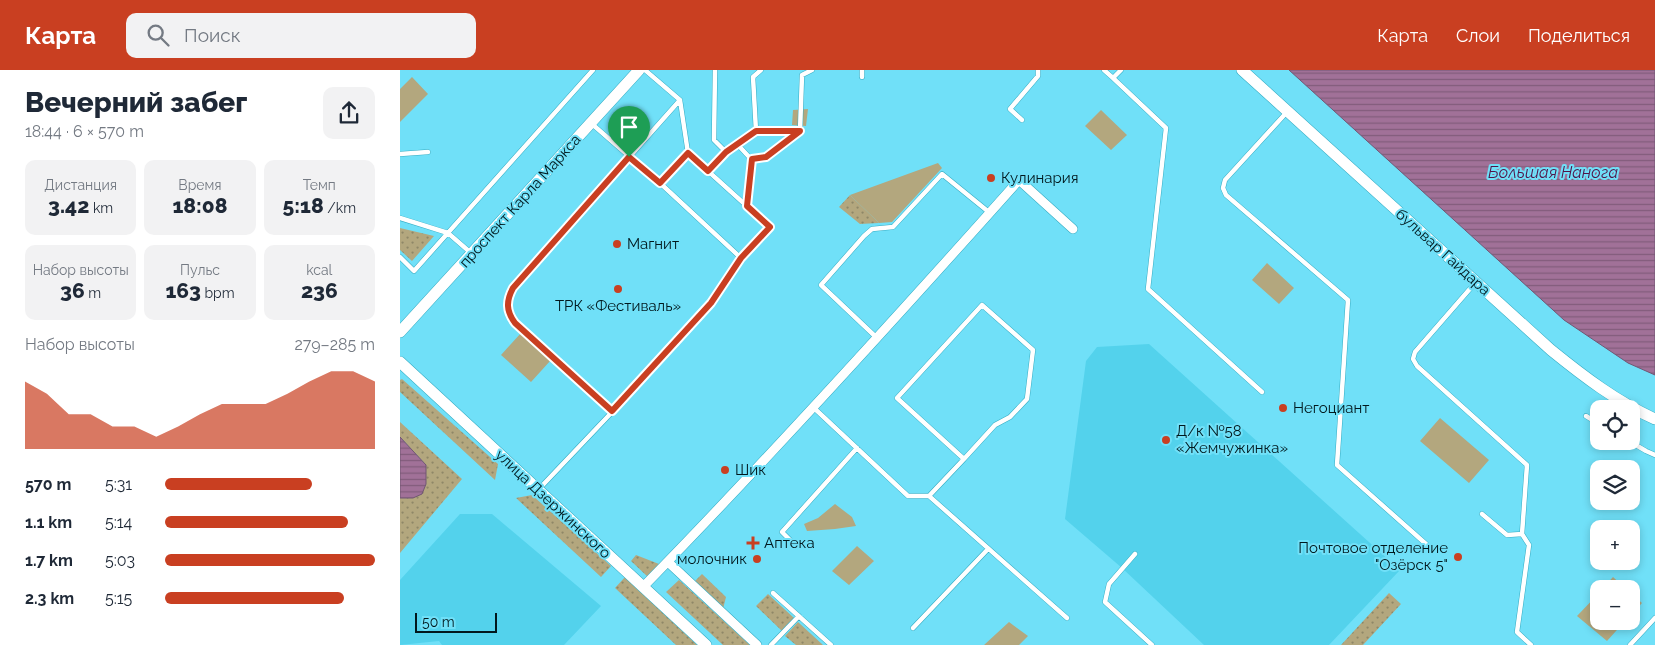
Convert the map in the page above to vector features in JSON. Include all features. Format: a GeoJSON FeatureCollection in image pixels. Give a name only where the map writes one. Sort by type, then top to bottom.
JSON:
{"type":"FeatureCollection","features":[{"type":"Feature","properties":{"kind":"street","name":"проспект Карла Маркса"},"geometry":{"type":"LineString","coordinates":[[400,332],[639,70]]}},
{"type":"Feature","properties":{"kind":"street","name":"бульвар Гайдара"},"geometry":{"type":"LineString","coordinates":[[1242,70],[1551,350],[1584,376],[1617,398],[1655,419]]}},
{"type":"Feature","properties":{"kind":"street"},"geometry":{"type":"LineString","coordinates":[[643,588],[814,408],[1019,180],[1073,229]]}},
{"type":"Feature","properties":{"kind":"street","name":"улица Дзержинского"},"geometry":{"type":"LineString","coordinates":[[400,362],[706,645]]}},
{"type":"Feature","properties":{"kind":"street"},"geometry":{"type":"LineString","coordinates":[[668,562],[757,645]]}},
{"type":"Feature","properties":{"kind":"lane"},"geometry":{"type":"LineString","coordinates":[[400,257],[414,271],[593,70]]}},
{"type":"Feature","properties":{"kind":"lane"},"geometry":{"type":"LineString","coordinates":[[538,490],[711,303],[741,258],[770,227],[688,153],[680,100],[645,70]]}},
{"type":"Feature","properties":{"kind":"lane"},"geometry":{"type":"LineString","coordinates":[[715,70],[714,140],[726,152]]}},
{"type":"Feature","properties":{"kind":"lane"},"geometry":{"type":"LineString","coordinates":[[756,131],[753,77],[761,70]]}},
{"type":"Feature","properties":{"kind":"lane"},"geometry":{"type":"LineString","coordinates":[[800,131],[802,75],[812,70]]}},
{"type":"Feature","properties":{"kind":"lane"},"geometry":{"type":"LineString","coordinates":[[862,70],[862,77]]}},
{"type":"Feature","properties":{"kind":"lane"},"geometry":{"type":"LineString","coordinates":[[1022,120],[1010,110],[1038,76],[1038,70]]}},
{"type":"Feature","properties":{"kind":"lane"},"geometry":{"type":"LineString","coordinates":[[1104,70],[1166,128],[1148,289],[1262,392]]}},
{"type":"Feature","properties":{"kind":"lane"},"geometry":{"type":"LineString","coordinates":[[1113,78],[1121,70]]}},
{"type":"Feature","properties":{"kind":"lane"},"geometry":{"type":"LineString","coordinates":[[612,411],[515,323],[509,315],[507,307],[508,296],[513,288],[680,100]]}},
{"type":"Feature","properties":{"kind":"lane"},"geometry":{"type":"LineString","coordinates":[[1288,112],[1225,180],[1223,188],[1226,195],[1348,300],[1337,465],[1426,544]]}},
{"type":"Feature","properties":{"kind":"lane"},"geometry":{"type":"LineString","coordinates":[[591,123],[660,183],[741,258]]}},
{"type":"Feature","properties":{"kind":"lane"},"geometry":{"type":"LineString","coordinates":[[708,171],[726,152],[756,131],[800,131]]}},
{"type":"Feature","properties":{"kind":"lane"},"geometry":{"type":"LineString","coordinates":[[752,159],[766,157],[800,131]]}},
{"type":"Feature","properties":{"kind":"lane"},"geometry":{"type":"LineString","coordinates":[[738,145],[752,159]]}},
{"type":"Feature","properties":{"kind":"lane"},"geometry":{"type":"LineString","coordinates":[[400,154],[428,152]]}},
{"type":"Feature","properties":{"kind":"lane"},"geometry":{"type":"LineString","coordinates":[[660,183],[688,153]]}},
{"type":"Feature","properties":{"kind":"lane"},"geometry":{"type":"LineString","coordinates":[[747,206],[752,159]]}},
{"type":"Feature","properties":{"kind":"lane"},"geometry":{"type":"LineString","coordinates":[[877,338],[821,285],[864,236],[872,229],[893,227],[942,174],[990,213]]}},
{"type":"Feature","properties":{"kind":"lane"},"geometry":{"type":"LineString","coordinates":[[400,218],[448,233],[472,254]]}},
{"type":"Feature","properties":{"kind":"lane"},"geometry":{"type":"LineString","coordinates":[[1476,282],[1415,352],[1413,359],[1417,366],[1527,465],[1522,534],[1530,544],[1517,632],[1532,645]]}},
{"type":"Feature","properties":{"kind":"lane"},"geometry":{"type":"LineString","coordinates":[[929,496],[964,459],[995,425],[1010,417],[1027,399],[1033,350],[982,305],[897,398],[964,459]]}},
{"type":"Feature","properties":{"kind":"lane"},"geometry":{"type":"LineString","coordinates":[[814,408],[908,496],[929,496],[1067,618]]}},
{"type":"Feature","properties":{"kind":"lane"},"geometry":{"type":"LineString","coordinates":[[1586,416],[1590,418]]}},
{"type":"Feature","properties":{"kind":"lane"},"geometry":{"type":"LineString","coordinates":[[1640,446],[1655,454]]}},
{"type":"Feature","properties":{"kind":"lane"},"geometry":{"type":"LineString","coordinates":[[791,541],[782,532],[857,448]]}},
{"type":"Feature","properties":{"kind":"lane"},"geometry":{"type":"LineString","coordinates":[[1482,514],[1507,535],[1522,534]]}},
{"type":"Feature","properties":{"kind":"lane"},"geometry":{"type":"LineString","coordinates":[[913,628],[988,549]]}},
{"type":"Feature","properties":{"kind":"lane"},"geometry":{"type":"LineString","coordinates":[[1135,554],[1109,584],[1105,602],[1152,645]]}},
{"type":"Feature","properties":{"kind":"lane"},"geometry":{"type":"LineString","coordinates":[[773,593],[831,645]]}},
{"type":"Feature","properties":{"kind":"lane"},"geometry":{"type":"LineString","coordinates":[[770,645],[799,616]]}},
{"type":"Feature","properties":{"kind":"lane"},"geometry":{"type":"LineString","coordinates":[[1630,645],[1655,618]]}},
{"type":"Feature","properties":{"kind":"shaded area"},"geometry":{"type":"Polygon","coordinates":[[[412,77],[428,94],[400,122],[400,89],[412,77]]]}},
{"type":"Feature","properties":{"kind":"shaded area"},"geometry":{"type":"Polygon","coordinates":[[[808,109],[806,126],[792,125],[793,110],[808,109]]]}},
{"type":"Feature","properties":{"kind":"shaded area"},"geometry":{"type":"Polygon","coordinates":[[[1101,110],[1127,135],[1111,150],[1085,126],[1101,110]]]}},
{"type":"Feature","properties":{"kind":"shaded area"},"geometry":{"type":"Polygon","coordinates":[[[938,163],[942,168],[892,222],[879,223],[850,195],[938,163]]]}},
{"type":"Feature","properties":{"kind":"shaded area"},"geometry":{"type":"Polygon","coordinates":[[[850,195],[879,223],[860,224],[839,207],[850,195]]]}},
{"type":"Feature","properties":{"kind":"shaded area"},"geometry":{"type":"Polygon","coordinates":[[[400,228],[434,236],[412,261],[400,250],[400,228]]]}},
{"type":"Feature","properties":{"kind":"shaded area"},"geometry":{"type":"Polygon","coordinates":[[[1267,263],[1294,288],[1279,304],[1252,280],[1267,263]]]}},
{"type":"Feature","properties":{"kind":"shaded area"},"geometry":{"type":"Polygon","coordinates":[[[521,333],[551,360],[531,382],[501,355],[521,333]]]}},
{"type":"Feature","properties":{"kind":"shaded area","name":"Д/к №58 «Жемчужинка»"},"geometry":{"type":"Polygon","coordinates":[[[1149,344],[1400,570],[1329,645],[1204,645],[1122,568],[1065,519],[1086,361],[1097,347],[1149,344]]]}},
{"type":"Feature","properties":{"kind":"shaded area"},"geometry":{"type":"Polygon","coordinates":[[[402,379],[498,464],[495,480],[400,392],[400,380],[402,379]]]}},
{"type":"Feature","properties":{"kind":"shaded area"},"geometry":{"type":"Polygon","coordinates":[[[1440,418],[1489,460],[1469,483],[1420,441],[1440,418]]]}},
{"type":"Feature","properties":{"kind":"shaded area"},"geometry":{"type":"Polygon","coordinates":[[[400,422],[462,479],[400,553],[400,498],[421,494],[426,484],[426,465],[400,437],[400,422]]]}},
{"type":"Feature","properties":{"kind":"shaded area"},"geometry":{"type":"Polygon","coordinates":[[[532,495],[611,566],[601,577],[516,498],[532,495]]]}},
{"type":"Feature","properties":{"kind":"shaded area"},"geometry":{"type":"Polygon","coordinates":[[[835,504],[852,517],[856,526],[807,531],[804,524],[818,518],[835,504]]]}},
{"type":"Feature","properties":{"kind":"shaded area"},"geometry":{"type":"Polygon","coordinates":[[[460,514],[492,514],[601,606],[564,645],[442,645],[439,641],[400,645],[400,580],[460,514]]]}},
{"type":"Feature","properties":{"kind":"shaded area"},"geometry":{"type":"Polygon","coordinates":[[[857,546],[874,561],[849,585],[832,571],[857,546]]]}},
{"type":"Feature","properties":{"kind":"shaded area"},"geometry":{"type":"Polygon","coordinates":[[[636,555],[659,564],[649,578],[631,561],[636,555]]]}},
{"type":"Feature","properties":{"kind":"shaded area"},"geometry":{"type":"Polygon","coordinates":[[[702,574],[726,597],[723,609],[694,582],[702,574]]]}},
{"type":"Feature","properties":{"kind":"shaded area"},"geometry":{"type":"Polygon","coordinates":[[[625,577],[697,645],[676,645],[615,588],[625,577]]]}},
{"type":"Feature","properties":{"kind":"shaded area"},"geometry":{"type":"Polygon","coordinates":[[[679,580],[750,645],[723,645],[666,592],[679,580]]]}},
{"type":"Feature","properties":{"kind":"shaded area"},"geometry":{"type":"Polygon","coordinates":[[[1389,593],[1401,604],[1363,645],[1341,645],[1389,593]]]}},
{"type":"Feature","properties":{"kind":"shaded area"},"geometry":{"type":"Polygon","coordinates":[[[768,594],[794,618],[782,631],[756,606],[768,594]]]}},
{"type":"Feature","properties":{"kind":"shaded area"},"geometry":{"type":"Polygon","coordinates":[[[1590,602],[1590,627],[1577,616],[1590,602]]]}},
{"type":"Feature","properties":{"kind":"shaded area"},"geometry":{"type":"Polygon","coordinates":[[[798,622],[823,645],[796,645],[785,636],[798,622]]]}},
{"type":"Feature","properties":{"kind":"shaded area"},"geometry":{"type":"Polygon","coordinates":[[[1009,622],[1028,636],[1019,645],[984,645],[1009,622]]]}},
{"type":"Feature","properties":{"kind":"shaded area"},"geometry":{"type":"Polygon","coordinates":[[[1594,630],[1617,630],[1607,641],[1594,630]]]}},
{"type":"Feature","properties":{"kind":"water","name":"Большая Нанога"},"geometry":{"type":"Polygon","coordinates":[[[1289,70],[1655,70],[1655,375],[1628,363],[1564,320],[1289,70]]]}},
{"type":"Feature","properties":{"kind":"water"},"geometry":{"type":"Polygon","coordinates":[[[400,437],[426,465],[426,484],[422,494],[413,498],[400,498],[400,437]]]}},
{"type":"Feature","properties":{"kind":"place","name":"Кулинария"},"geometry":{"type":"Point","coordinates":[991,178]}},
{"type":"Feature","properties":{"kind":"place","name":"Магнит"},"geometry":{"type":"Point","coordinates":[617,244]}},
{"type":"Feature","properties":{"kind":"place","name":"ТРК «Фестиваль»"},"geometry":{"type":"Point","coordinates":[618,289]}},
{"type":"Feature","properties":{"kind":"place","name":"Негоциант"},"geometry":{"type":"Point","coordinates":[1283,408]}},
{"type":"Feature","properties":{"kind":"place","name":"Д/к №58 «Жемчужинка»"},"geometry":{"type":"Point","coordinates":[1166,440]}},
{"type":"Feature","properties":{"kind":"place","name":"Шик"},"geometry":{"type":"Point","coordinates":[725,470]}},
{"type":"Feature","properties":{"kind":"place","name":"Аптека"},"geometry":{"type":"Point","coordinates":[753,543]}},
{"type":"Feature","properties":{"kind":"place","name":"Почтовое отделение \"Озёрск 5\""},"geometry":{"type":"Point","coordinates":[1458,557]}},
{"type":"Feature","properties":{"kind":"place","name":"молочник"},"geometry":{"type":"Point","coordinates":[757,559]}},
{"type":"Feature","properties":{"kind":"route"},"geometry":{"type":"LineString","coordinates":[[756,131],[800,131],[766,157],[752,159],[747,206],[770,227],[741,258],[711,303],[612,411],[515,323],[509,315],[507,307],[508,296],[513,288],[629,157],[660,183],[688,153],[708,171],[726,152],[756,131]]}}]}
